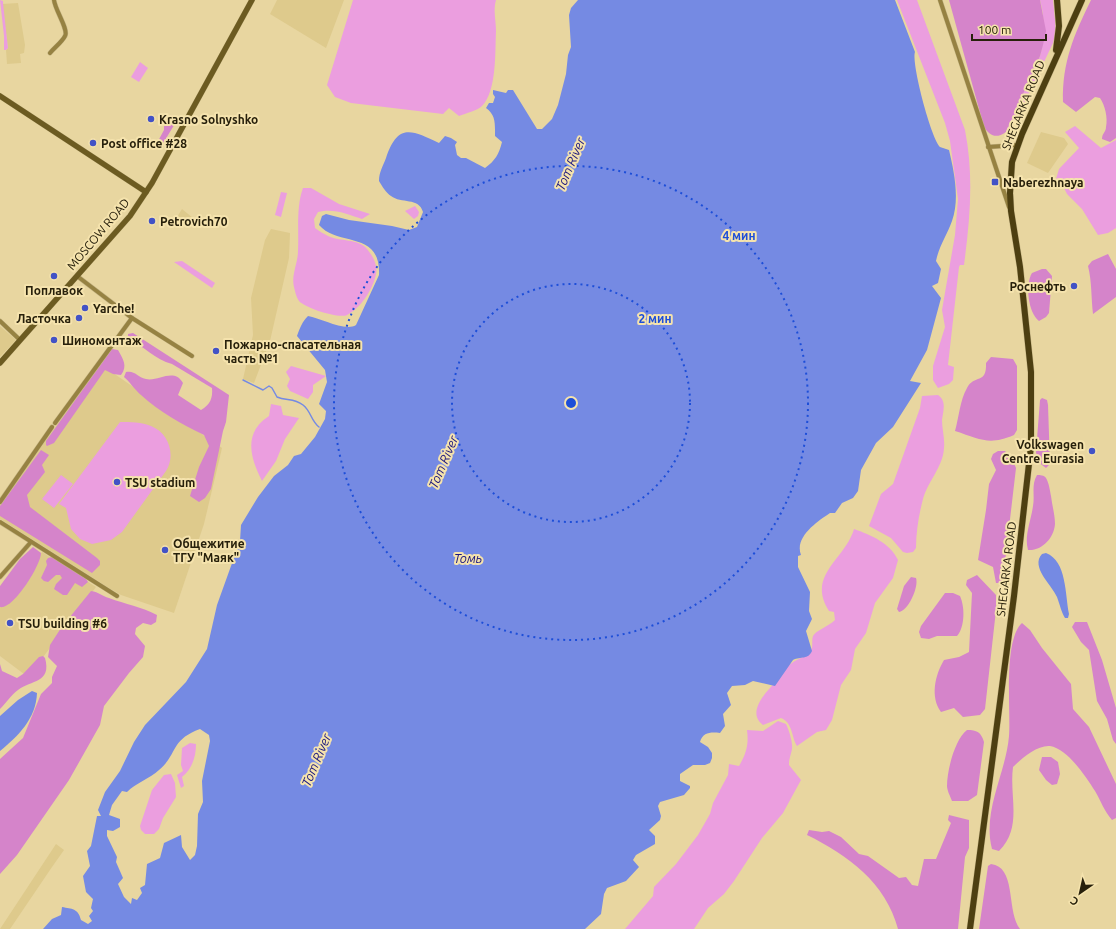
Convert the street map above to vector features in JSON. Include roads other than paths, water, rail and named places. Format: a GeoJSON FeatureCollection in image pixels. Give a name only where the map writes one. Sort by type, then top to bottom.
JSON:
{"type":"FeatureCollection","features":[{"type":"Feature","properties":{"kind":"main road","name":"MOSCOW ROAD"},"geometry":{"type":"LineString","coordinates":[[0,363],[127,220],[146,192],[252,0]]}},
{"type":"Feature","properties":{"kind":"main road"},"geometry":{"type":"LineString","coordinates":[[1056,56],[1059,26],[1057,0]]}},
{"type":"Feature","properties":{"kind":"main road","name":"SHEGARKA ROAD"},"geometry":{"type":"LineString","coordinates":[[970,929],[1008,642],[1031,446],[1031,372],[1020,266],[1011,211],[1011,170],[1017,145],[1082,0]]}},
{"type":"Feature","properties":{"kind":"main road"},"geometry":{"type":"LineString","coordinates":[[0,96],[146,192]]}},
{"type":"Feature","properties":{"kind":"street"},"geometry":{"type":"LineString","coordinates":[[50,52],[66,35],[66,30],[58,14],[54,0]]}},
{"type":"Feature","properties":{"kind":"street"},"geometry":{"type":"LineString","coordinates":[[940,0],[988,147],[1011,211]]}},
{"type":"Feature","properties":{"kind":"street"},"geometry":{"type":"LineString","coordinates":[[988,147],[1017,145]]}},
{"type":"Feature","properties":{"kind":"street"},"geometry":{"type":"LineString","coordinates":[[77,276],[132,318],[192,356]]}},
{"type":"Feature","properties":{"kind":"street"},"geometry":{"type":"LineString","coordinates":[[0,502],[53,425],[132,318]]}},
{"type":"Feature","properties":{"kind":"street"},"geometry":{"type":"LineString","coordinates":[[0,321],[20,340]]}},
{"type":"Feature","properties":{"kind":"street"},"geometry":{"type":"LineString","coordinates":[[0,522],[117,596]]}},
{"type":"Feature","properties":{"kind":"street"},"geometry":{"type":"LineString","coordinates":[[0,577],[31,542]]}},
{"type":"Feature","properties":{"kind":"water","name":"Томь"},"geometry":{"type":"Polygon","coordinates":[[[578,0],[895,0],[915,52],[916,70],[927,116],[936,141],[940,147],[949,150],[953,167],[956,194],[956,204],[952,221],[939,250],[936,261],[941,269],[938,283],[932,286],[941,298],[927,350],[910,381],[921,383],[893,427],[876,443],[861,470],[858,491],[853,498],[842,503],[835,513],[830,513],[819,520],[808,530],[801,542],[801,555],[798,556],[798,567],[810,592],[809,611],[812,619],[806,631],[812,651],[806,657],[793,660],[775,686],[753,681],[745,685],[732,686],[727,693],[731,705],[723,714],[725,726],[720,733],[705,734],[700,742],[708,747],[712,753],[710,763],[705,765],[693,765],[680,774],[680,781],[690,786],[690,788],[684,795],[660,802],[658,806],[661,816],[660,820],[649,830],[655,836],[655,844],[636,855],[633,860],[639,867],[626,881],[607,888],[604,894],[601,914],[585,929],[43,929],[52,919],[61,915],[62,907],[76,911],[81,920],[88,924],[92,921],[89,916],[93,911],[91,908],[93,899],[86,892],[83,876],[90,866],[87,851],[91,846],[97,816],[101,816],[98,810],[105,792],[120,771],[134,742],[145,725],[186,682],[207,649],[217,605],[240,541],[241,525],[258,497],[274,476],[288,465],[294,456],[301,454],[315,437],[325,419],[326,411],[319,404],[327,382],[325,370],[297,336],[298,333],[308,316],[339,326],[351,327],[356,325],[379,275],[378,261],[373,251],[366,245],[357,241],[327,232],[319,225],[322,216],[326,214],[349,220],[409,230],[417,227],[423,212],[421,207],[414,202],[400,200],[391,196],[379,181],[380,172],[395,139],[406,132],[421,135],[439,143],[445,136],[457,142],[455,145],[457,155],[485,168],[496,157],[502,142],[495,136],[495,124],[493,117],[486,108],[489,103],[493,103],[495,97],[493,90],[506,93],[508,90],[513,90],[537,129],[542,129],[552,119],[558,105],[566,74],[568,55],[571,47],[569,15],[571,8],[578,0]],[[200,729],[190,733],[179,743],[165,764],[159,770],[127,792],[122,791],[112,805],[109,815],[120,819],[120,827],[113,831],[107,830],[107,836],[117,857],[116,862],[123,878],[118,884],[124,897],[131,904],[132,898],[137,900],[142,893],[140,888],[145,885],[147,864],[160,858],[164,843],[181,835],[182,847],[190,860],[195,855],[197,846],[198,814],[203,802],[202,781],[210,741],[209,735],[200,729]]]}},
{"type":"Feature","properties":{"kind":"water"},"geometry":{"type":"Polygon","coordinates":[[[1046,553],[1053,557],[1058,563],[1064,579],[1069,614],[1068,618],[1065,618],[1057,597],[1040,570],[1039,559],[1042,554],[1046,553]]]}},
{"type":"Feature","properties":{"kind":"water"},"geometry":{"type":"Polygon","coordinates":[[[32,691],[37,693],[36,702],[30,719],[19,733],[0,751],[0,716],[18,700],[32,691]]]}},
{"type":"Feature","properties":{"kind":"waterway"},"geometry":{"type":"LineString","coordinates":[[243,380],[263,390],[269,386],[272,388],[277,397],[300,403],[306,407],[314,422],[319,427]]}},
{"type":"Feature","properties":{"kind":"place","name":"Krasno Solnyshko"},"geometry":{"type":"Point","coordinates":[151,119]}},
{"type":"Feature","properties":{"kind":"place","name":"Post office #28"},"geometry":{"type":"Point","coordinates":[93,143]}},
{"type":"Feature","properties":{"kind":"place","name":"Naberezhnaya"},"geometry":{"type":"Point","coordinates":[995,182]}},
{"type":"Feature","properties":{"kind":"place","name":"Petrovich70"},"geometry":{"type":"Point","coordinates":[152,221]}},
{"type":"Feature","properties":{"kind":"place","name":"Поплавок"},"geometry":{"type":"Point","coordinates":[54,276]}},
{"type":"Feature","properties":{"kind":"place","name":"Роснефть"},"geometry":{"type":"Point","coordinates":[1074,286]}},
{"type":"Feature","properties":{"kind":"place","name":"Yarche!"},"geometry":{"type":"Point","coordinates":[85,308]}},
{"type":"Feature","properties":{"kind":"place","name":"Ласточка"},"geometry":{"type":"Point","coordinates":[79,318]}},
{"type":"Feature","properties":{"kind":"place","name":"Шиномонтаж"},"geometry":{"type":"Point","coordinates":[54,340]}},
{"type":"Feature","properties":{"kind":"place","name":"Пожарно-спасательная часть №1"},"geometry":{"type":"Point","coordinates":[216,351]}},
{"type":"Feature","properties":{"kind":"place","name":"Volkswagen Centre Eurasia"},"geometry":{"type":"Point","coordinates":[1092,451]}},
{"type":"Feature","properties":{"kind":"place","name":"TSU stadium"},"geometry":{"type":"Point","coordinates":[117,482]}},
{"type":"Feature","properties":{"kind":"place","name":"Общежитие ТГУ \"Маяк\""},"geometry":{"type":"Point","coordinates":[165,550]}},
{"type":"Feature","properties":{"kind":"place","name":"TSU building #6"},"geometry":{"type":"Point","coordinates":[10,623]}},
{"type":"Feature","properties":{"kind":"water label","name":"Tom River"},"geometry":{"type":"Point","coordinates":[570,164]}},
{"type":"Feature","properties":{"kind":"water label","name":"Tom River"},"geometry":{"type":"Point","coordinates":[443,462]}},
{"type":"Feature","properties":{"kind":"water label","name":"Tom River"},"geometry":{"type":"Point","coordinates":[316,760]}}]}
